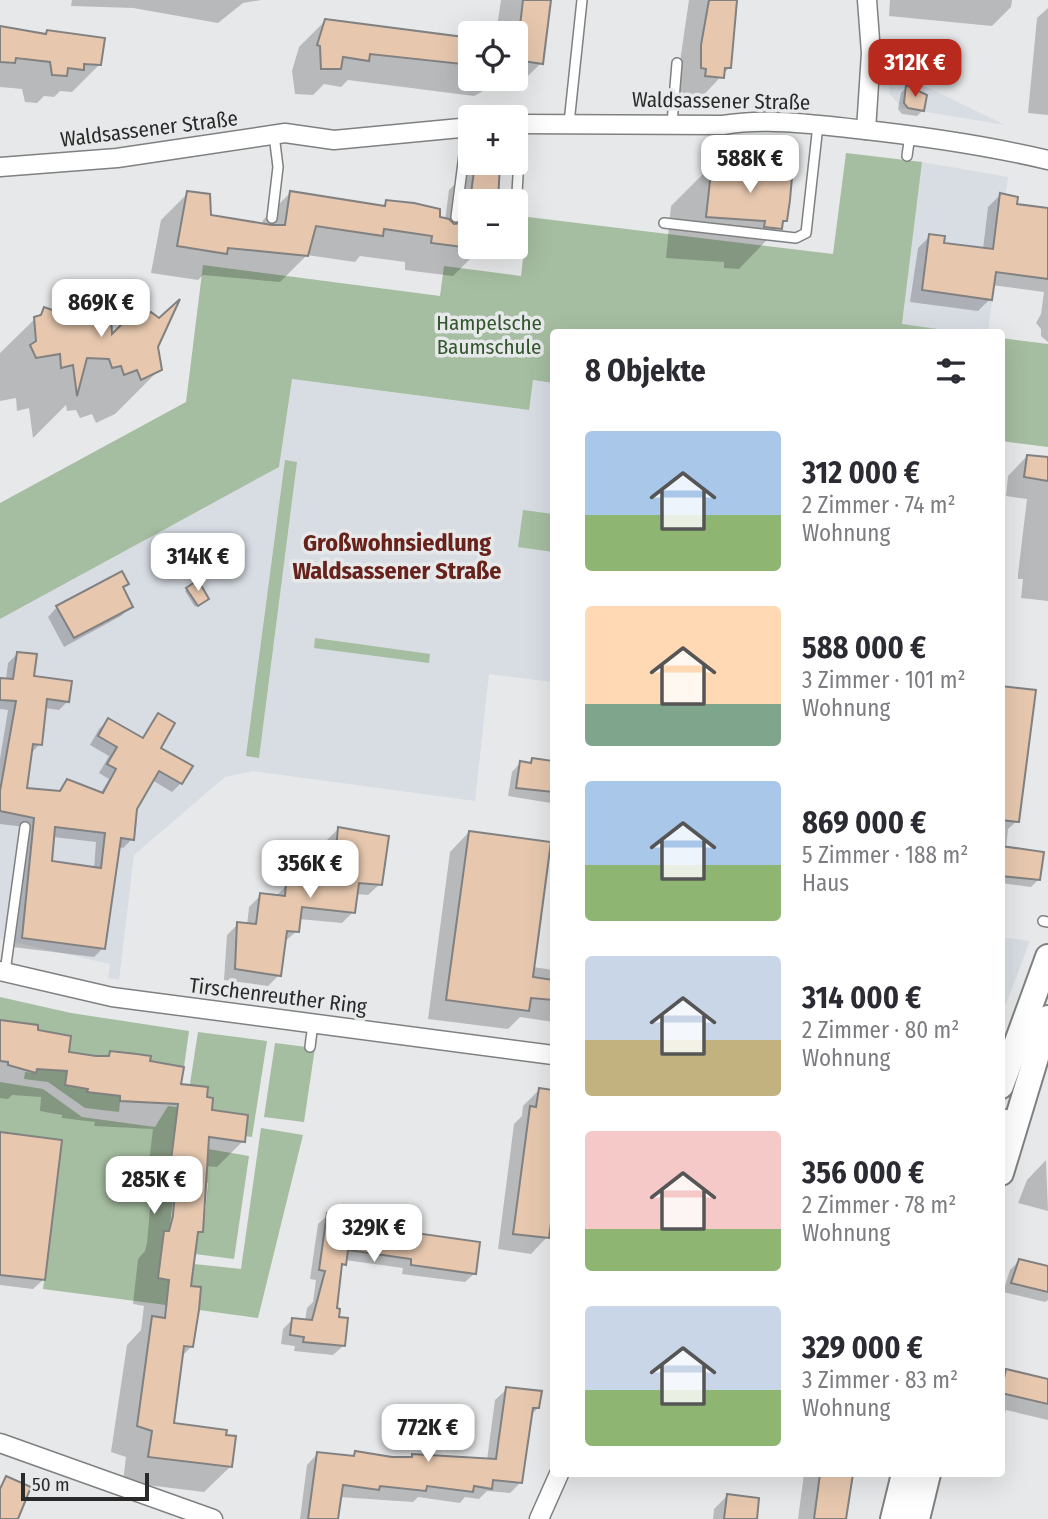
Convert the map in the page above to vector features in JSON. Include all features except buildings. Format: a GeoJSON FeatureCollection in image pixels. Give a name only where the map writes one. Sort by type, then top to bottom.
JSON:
{"type":"FeatureCollection","features":[{"type":"Feature","properties":{"kind":"main road"},"geometry":{"type":"LineString","coordinates":[[1005,1142],[1008,1119],[1048,957]]}},
{"type":"Feature","properties":{"kind":"main road"},"geometry":{"type":"LineString","coordinates":[[1005,1079],[1026,1045],[1048,1018]]}},
{"type":"Feature","properties":{"kind":"main road"},"geometry":{"type":"LineString","coordinates":[[893,1519],[914,1491]]}},
{"type":"Feature","properties":{"kind":"street"},"geometry":{"type":"LineString","coordinates":[[866,130],[871,53],[867,0]]}},
{"type":"Feature","properties":{"kind":"street","name":"Waldsassener Straße"},"geometry":{"type":"LineString","coordinates":[[528,124],[723,125],[754,120],[910,135],[1048,160]]}},
{"type":"Feature","properties":{"kind":"street","name":"Waldsassener Straße"},"geometry":{"type":"LineString","coordinates":[[0,167],[117,158],[285,133],[334,140],[458,128]]}},
{"type":"Feature","properties":{"kind":"street","name":"Tirschenreuther Ring"},"geometry":{"type":"LineString","coordinates":[[3,971],[111,997],[550,1055]]}},
{"type":"Feature","properties":{"kind":"street"},"geometry":{"type":"LineString","coordinates":[[0,1443],[213,1519]]}},
{"type":"Feature","properties":{"kind":"street"},"geometry":{"type":"LineString","coordinates":[[539,1519],[558,1477]]}},
{"type":"Feature","properties":{"kind":"lane"},"geometry":{"type":"LineString","coordinates":[[569,122],[582,0]]}},
{"type":"Feature","properties":{"kind":"lane"},"geometry":{"type":"LineString","coordinates":[[672,123],[677,63]]}},
{"type":"Feature","properties":{"kind":"lane"},"geometry":{"type":"LineString","coordinates":[[664,223],[796,238],[806,233],[818,125]]}},
{"type":"Feature","properties":{"kind":"lane"},"geometry":{"type":"LineString","coordinates":[[272,218],[278,167],[274,135]]}},
{"type":"Feature","properties":{"kind":"lane"},"geometry":{"type":"LineString","coordinates":[[907,156],[910,135]]}},
{"type":"Feature","properties":{"kind":"lane"},"geometry":{"type":"LineString","coordinates":[[456,217],[461,175]]}},
{"type":"Feature","properties":{"kind":"lane"},"geometry":{"type":"LineString","coordinates":[[3,971],[25,827]]}},
{"type":"Feature","properties":{"kind":"lane"},"geometry":{"type":"LineString","coordinates":[[310,1047],[313,1023]]}},
{"type":"Feature","properties":{"kind":"shaded area"},"geometry":{"type":"Polygon","coordinates":[[[890,59],[892,70],[1005,125],[902,108],[889,93],[890,59]]]}},
{"type":"Feature","properties":{"kind":"shaded area"},"geometry":{"type":"Polygon","coordinates":[[[922,162],[1008,177],[988,329],[935,329],[902,325],[922,162]]]}},
{"type":"Feature","properties":{"kind":"shaded area"},"geometry":{"type":"Polygon","coordinates":[[[291,379],[528,410],[533,380],[550,383],[550,682],[489,674],[475,801],[253,771],[225,777],[134,855],[119,980],[108,978],[110,964],[0,939],[0,619],[279,467],[291,379]]]}},
{"type":"Feature","properties":{"kind":"shaded area"},"geometry":{"type":"Polygon","coordinates":[[[1005,938],[1030,941],[1005,1007],[1005,938]]]}},
{"type":"Feature","properties":{"kind":"green space","name":"Hampelsche Baumschule"},"geometry":{"type":"Polygon","coordinates":[[[846,153],[922,162],[902,324],[938,329],[550,329],[550,383],[533,380],[529,410],[292,379],[279,467],[0,619],[0,503],[186,402],[203,265],[440,296],[444,266],[521,276],[523,259],[528,259],[528,217],[833,254],[846,153]]]}},
{"type":"Feature","properties":{"kind":"green space"},"geometry":{"type":"Polygon","coordinates":[[[1005,339],[1048,344],[1048,447],[1005,442],[1005,339]]]}},
{"type":"Feature","properties":{"kind":"green space"},"geometry":{"type":"Polygon","coordinates":[[[285,460],[297,462],[259,758],[246,756],[285,460]]]}},
{"type":"Feature","properties":{"kind":"green space"},"geometry":{"type":"Polygon","coordinates":[[[523,510],[550,514],[550,552],[518,547],[523,510]]]}},
{"type":"Feature","properties":{"kind":"green space"},"geometry":{"type":"Polygon","coordinates":[[[315,638],[430,654],[429,663],[314,648],[315,638]]]}},
{"type":"Feature","properties":{"kind":"green space"},"geometry":{"type":"Polygon","coordinates":[[[0,997],[71,1013],[189,1031],[184,1067],[150,1061],[150,1056],[111,1051],[109,1056],[96,1055],[95,1061],[83,1059],[83,1054],[69,1052],[71,1036],[38,1030],[38,1025],[25,1023],[10,1031],[12,1021],[0,1020],[0,997]]]}},
{"type":"Feature","properties":{"kind":"green space"},"geometry":{"type":"Polygon","coordinates":[[[198,1032],[267,1041],[252,1137],[245,1136],[248,1115],[212,1110],[213,1098],[207,1097],[208,1087],[194,1085],[193,1091],[189,1090],[198,1032]]]}},
{"type":"Feature","properties":{"kind":"green space"},"geometry":{"type":"Polygon","coordinates":[[[275,1043],[315,1048],[304,1122],[264,1117],[275,1043]]]}},
{"type":"Feature","properties":{"kind":"green space"},"geometry":{"type":"Polygon","coordinates":[[[44,1065],[67,1068],[65,1085],[88,1089],[88,1092],[121,1093],[119,1112],[85,1108],[48,1082],[24,1079],[25,1072],[35,1073],[37,1069],[44,1069],[44,1065]]]}},
{"type":"Feature","properties":{"kind":"green space"},"geometry":{"type":"Polygon","coordinates":[[[0,1082],[43,1089],[82,1117],[155,1127],[168,1106],[184,1108],[172,1161],[177,1161],[170,1225],[174,1226],[173,1232],[164,1231],[162,1245],[167,1245],[159,1278],[176,1281],[168,1292],[166,1305],[43,1289],[62,1140],[0,1132],[0,1082]]]}},
{"type":"Feature","properties":{"kind":"green space"},"geometry":{"type":"Polygon","coordinates":[[[261,1128],[303,1135],[258,1318],[199,1310],[201,1287],[191,1286],[194,1264],[241,1269],[261,1128]]]}},
{"type":"Feature","properties":{"kind":"green space"},"geometry":{"type":"Polygon","coordinates":[[[208,1149],[249,1156],[234,1259],[195,1254],[198,1232],[203,1232],[208,1149]]]}},
{"type":"Feature","properties":{"kind":"district","name":"Großwohnsiedlung Waldsassener Straße"},"geometry":{"type":"Point","coordinates":[397,557]}}]}
